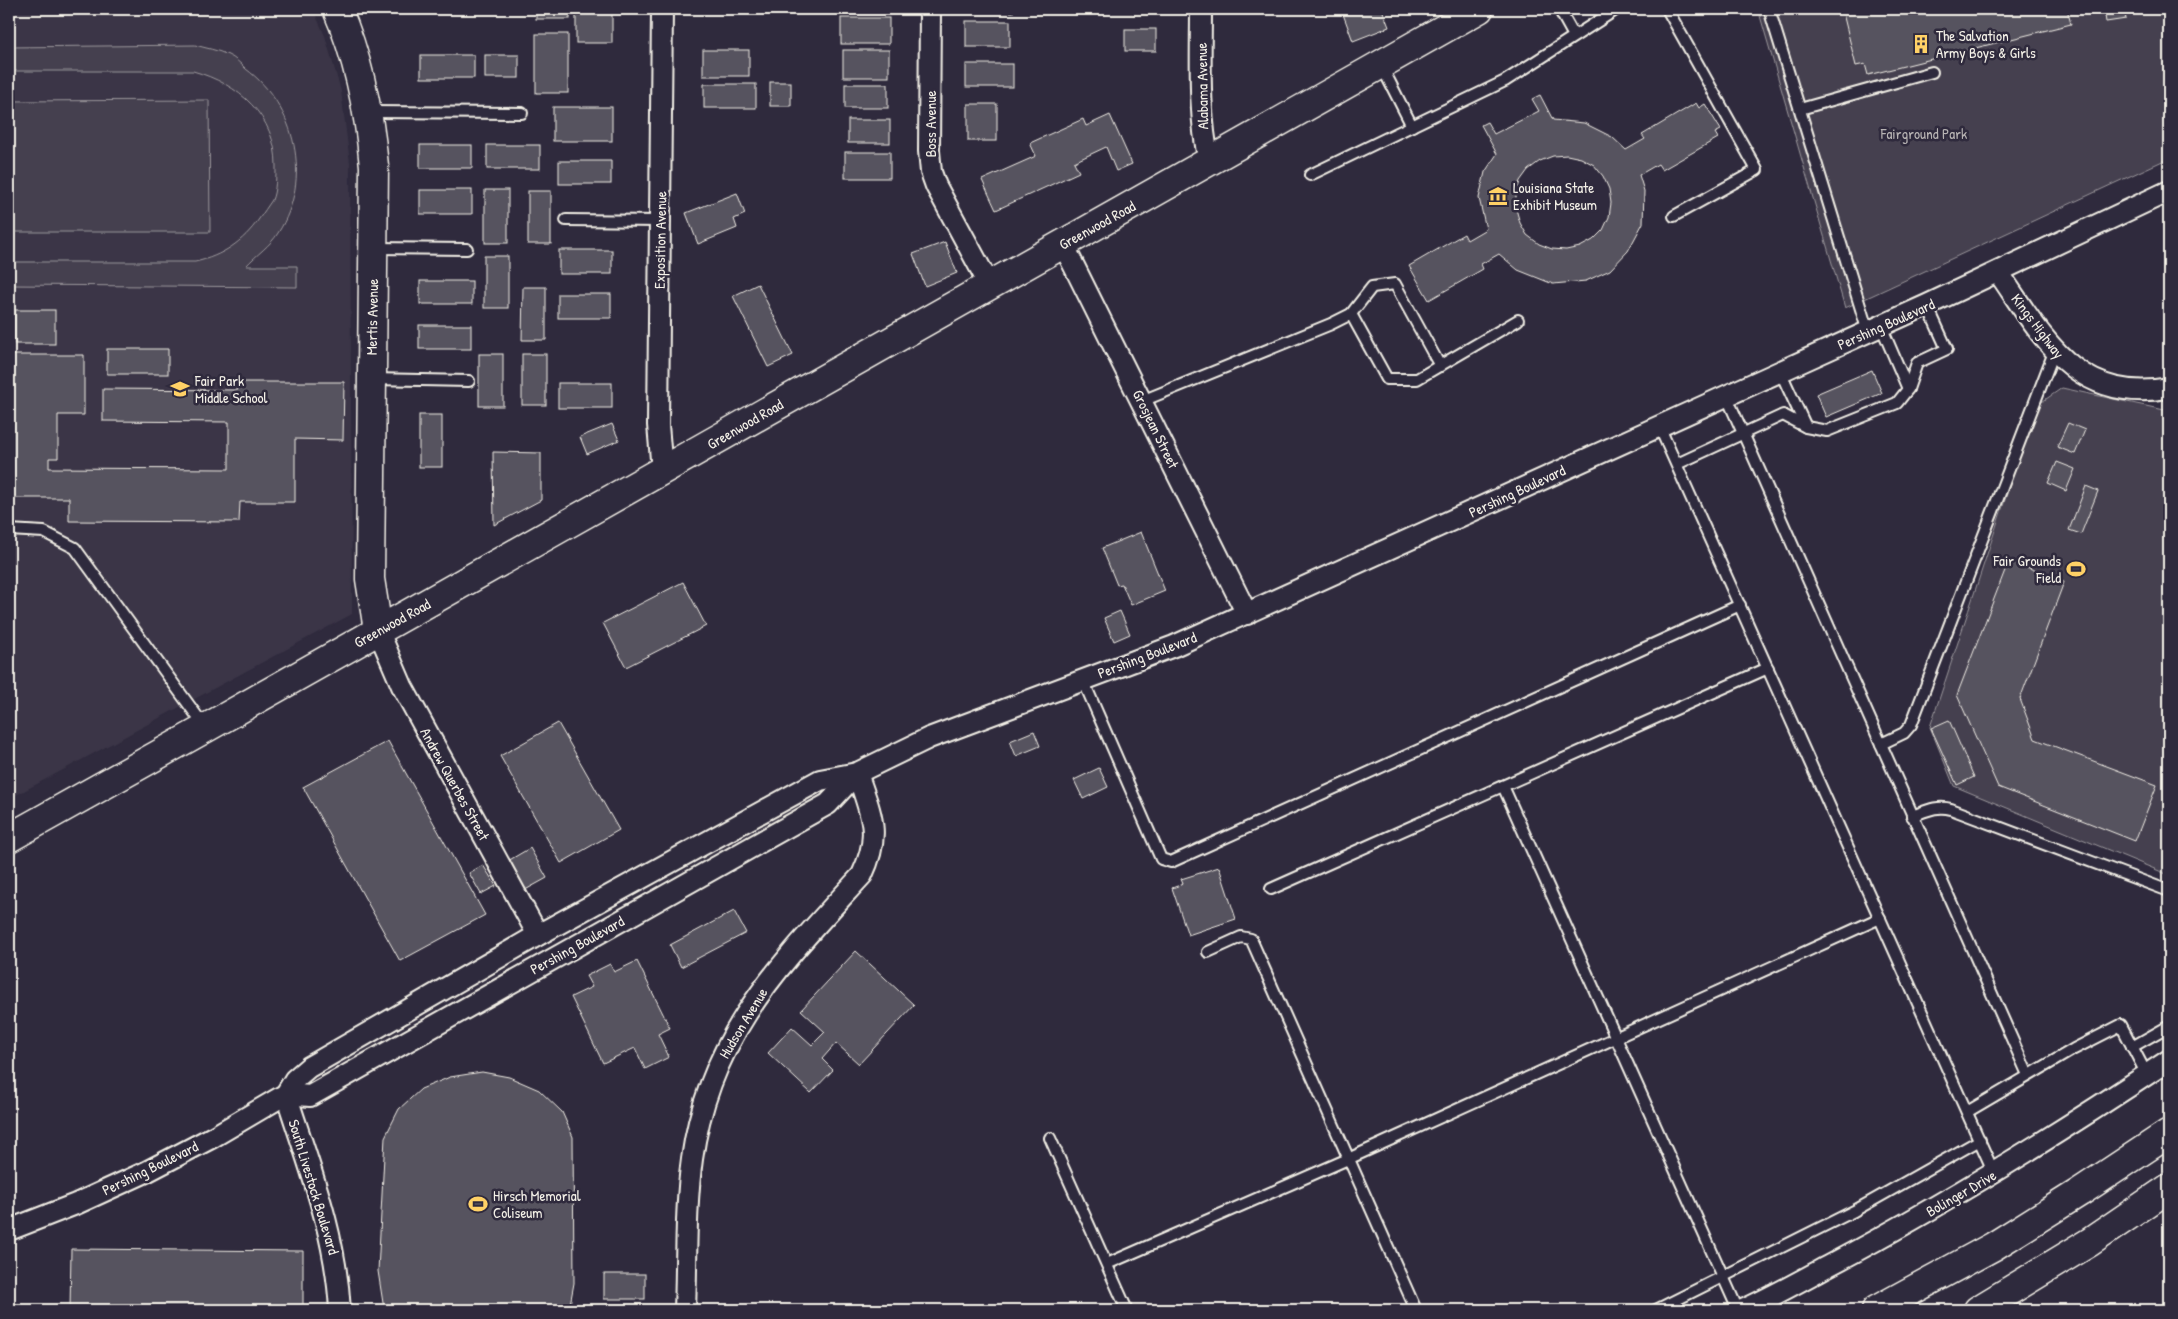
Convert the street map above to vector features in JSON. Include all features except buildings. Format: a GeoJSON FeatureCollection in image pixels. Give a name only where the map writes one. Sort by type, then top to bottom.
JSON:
{"type":"FeatureCollection","features":[{"type":"Feature","properties":{"kind":"main road","name":"Mertis Avenue"},"geometry":{"type":"LineString","coordinates":[[337,9],[355,55],[368,112],[374,166],[370,580],[378,630]]}},
{"type":"Feature","properties":{"kind":"main road","name":"Greenwood Road"},"geometry":{"type":"LineString","coordinates":[[9,838],[1209,162],[1381,64],[1451,20],[1479,9]]}},
{"type":"Feature","properties":{"kind":"main road"},"geometry":{"type":"LineString","coordinates":[[2080,1192],[2169,1121]]}},
{"type":"Feature","properties":{"kind":"main road"},"geometry":{"type":"LineString","coordinates":[[1876,1310],[1994,1246],[2169,1133]]}},
{"type":"Feature","properties":{"kind":"main road"},"geometry":{"type":"LineString","coordinates":[[1978,1310],[2090,1242],[2169,1188]]}},
{"type":"Feature","properties":{"kind":"street","name":"Exposition Avenue"},"geometry":{"type":"LineString","coordinates":[[662,9],[658,425],[662,471]]}},
{"type":"Feature","properties":{"kind":"street","name":"Boss Avenue"},"geometry":{"type":"LineString","coordinates":[[930,9],[928,151],[931,172],[936,186],[990,286]]}},
{"type":"Feature","properties":{"kind":"street","name":"Alabama Avenue"},"geometry":{"type":"LineString","coordinates":[[1201,9],[1201,105],[1203,134],[1209,162]]}},
{"type":"Feature","properties":{"kind":"street","name":"Pershing Boulevard"},"geometry":{"type":"LineString","coordinates":[[9,1230],[76,1204],[146,1172],[213,1137],[286,1094],[295,1079],[309,1067],[538,935],[820,780],[857,773],[929,738],[1174,646],[1248,614],[1927,305],[2169,191]]}},
{"type":"Feature","properties":{"kind":"street","name":"Grosjean Street"},"geometry":{"type":"LineString","coordinates":[[1062,244],[1248,614]]}},
{"type":"Feature","properties":{"kind":"street","name":"Kings Highway"},"geometry":{"type":"LineString","coordinates":[[1998,272],[2054,352],[2080,373],[2118,388],[2134,391],[2169,388]]}},
{"type":"Feature","properties":{"kind":"street","name":"Andrew Querbes Street"},"geometry":{"type":"LineString","coordinates":[[378,630],[402,686],[538,935]]}},
{"type":"Feature","properties":{"kind":"street","name":"Pershing Boulevard"},"geometry":{"type":"LineString","coordinates":[[286,1094],[310,1096],[828,804],[857,773]]}},
{"type":"Feature","properties":{"kind":"street","name":"Hudson Avenue"},"geometry":{"type":"LineString","coordinates":[[685,1310],[689,1184],[692,1157],[708,1092],[722,1057],[754,1000],[780,966],[862,876],[871,858],[874,839],[873,820],[857,773]]}},
{"type":"Feature","properties":{"kind":"street","name":"Bolinger Drive"},"geometry":{"type":"LineString","coordinates":[[1744,1310],[1894,1232],[1994,1173],[2169,1060]]}},
{"type":"Feature","properties":{"kind":"street","name":"South Livestock Boulevard"},"geometry":{"type":"LineString","coordinates":[[286,1094],[331,1234],[338,1274],[340,1310]]}},
{"type":"Feature","properties":{"kind":"lane"},"geometry":{"type":"LineString","coordinates":[[1559,9],[1574,36]]}},
{"type":"Feature","properties":{"kind":"lane"},"geometry":{"type":"LineString","coordinates":[[1310,175],[1505,81],[1617,9]]}},
{"type":"Feature","properties":{"kind":"lane"},"geometry":{"type":"LineString","coordinates":[[1667,9],[1757,170],[1674,216]]}},
{"type":"Feature","properties":{"kind":"lane"},"geometry":{"type":"LineString","coordinates":[[1769,9],[1800,109],[1874,329],[1908,389]]}},
{"type":"Feature","properties":{"kind":"lane"},"geometry":{"type":"LineString","coordinates":[[1381,64],[1412,126]]}},
{"type":"Feature","properties":{"kind":"lane"},"geometry":{"type":"LineString","coordinates":[[1800,109],[1932,72]]}},
{"type":"Feature","properties":{"kind":"lane"},"geometry":{"type":"LineString","coordinates":[[368,112],[522,112]]}},
{"type":"Feature","properties":{"kind":"lane"},"geometry":{"type":"LineString","coordinates":[[566,220],[660,221]]}},
{"type":"Feature","properties":{"kind":"lane"},"geometry":{"type":"LineString","coordinates":[[374,248],[467,249]]}},
{"type":"Feature","properties":{"kind":"lane"},"geometry":{"type":"LineString","coordinates":[[1142,401],[1351,314],[1372,287],[1395,284],[1440,366]]}},
{"type":"Feature","properties":{"kind":"lane"},"geometry":{"type":"LineString","coordinates":[[1677,464],[1783,415],[1806,427],[1827,431],[1897,403],[1908,389],[1917,363],[1947,349],[1927,305]]}},
{"type":"Feature","properties":{"kind":"lane"},"geometry":{"type":"LineString","coordinates":[[1351,314],[1387,379],[1417,379],[1518,320]]}},
{"type":"Feature","properties":{"kind":"lane"},"geometry":{"type":"LineString","coordinates":[[1880,744],[1904,734],[1911,725],[2054,352]]}},
{"type":"Feature","properties":{"kind":"lane"},"geometry":{"type":"LineString","coordinates":[[1780,371],[1806,427]]}},
{"type":"Feature","properties":{"kind":"lane"},"geometry":{"type":"LineString","coordinates":[[371,379],[469,381]]}},
{"type":"Feature","properties":{"kind":"lane"},"geometry":{"type":"LineString","coordinates":[[1726,395],[2028,1075]]}},
{"type":"Feature","properties":{"kind":"lane"},"geometry":{"type":"LineString","coordinates":[[1659,426],[1994,1173]]}},
{"type":"Feature","properties":{"kind":"lane"},"geometry":{"type":"LineString","coordinates":[[9,530],[44,532],[75,548],[206,728]]}},
{"type":"Feature","properties":{"kind":"lane"},"geometry":{"type":"LineString","coordinates":[[1083,680],[1162,859],[1171,862],[1740,604]]}},
{"type":"Feature","properties":{"kind":"lane"},"geometry":{"type":"LineString","coordinates":[[1272,889],[1768,668]]}},
{"type":"Feature","properties":{"kind":"lane"},"geometry":{"type":"LineString","coordinates":[[1503,786],[1738,1310]]}},
{"type":"Feature","properties":{"kind":"lane"},"geometry":{"type":"LineString","coordinates":[[1912,816],[1943,806],[2169,891]]}},
{"type":"Feature","properties":{"kind":"lane"},"geometry":{"type":"LineString","coordinates":[[1107,1264],[1348,1159],[1880,918]]}},
{"type":"Feature","properties":{"kind":"lane"},"geometry":{"type":"LineString","coordinates":[[1208,952],[1241,937],[1251,939],[1416,1310]]}},
{"type":"Feature","properties":{"kind":"lane"},"geometry":{"type":"LineString","coordinates":[[1967,1112],[2028,1075],[2121,1025],[2147,1075]]}},
{"type":"Feature","properties":{"kind":"lane"},"geometry":{"type":"LineString","coordinates":[[2132,1047],[2169,1026]]}},
{"type":"Feature","properties":{"kind":"lane"},"geometry":{"type":"LineString","coordinates":[[1050,1138],[1128,1310]]}},
{"type":"Feature","properties":{"kind":"lane"},"geometry":{"type":"LineString","coordinates":[[1656,1310],[1854,1212],[1980,1140]]}},
{"type":"Feature","properties":{"kind":"shaded area","name":"Fair Park Middle School"},"geometry":{"type":"Polygon","coordinates":[[[9,9],[313,9],[325,36],[341,91],[350,163],[352,614],[9,799],[9,9]]]}},
{"type":"Feature","properties":{"kind":"green space","name":"Fairground Park"},"geometry":{"type":"Polygon","coordinates":[[[1758,9],[2169,9],[2169,158],[1845,308],[1758,9]]]}},
{"type":"Feature","properties":{"kind":"green space"},"geometry":{"type":"Polygon","coordinates":[[[195,45],[216,50],[238,61],[263,84],[277,103],[287,123],[294,145],[296,167],[295,190],[289,212],[275,237],[246,266],[297,266],[297,287],[9,285],[9,262],[195,262],[223,252],[239,241],[253,227],[272,200],[276,175],[274,148],[270,132],[262,117],[252,105],[225,84],[193,71],[9,71],[9,47],[195,45]]]}},
{"type":"Feature","properties":{"kind":"green space"},"geometry":{"type":"Polygon","coordinates":[[[209,100],[210,232],[9,232],[9,101],[209,100]]]}},
{"type":"Feature","properties":{"kind":"green space","name":"Fair Grounds Field"},"geometry":{"type":"Polygon","coordinates":[[[2062,388],[2169,411],[2169,875],[1954,786],[1930,727],[2036,406],[2062,388]]]}},
{"type":"Feature","properties":{"kind":"place","name":"The Salvation Army Boys & Girls"},"geometry":{"type":"Point","coordinates":[1921,44]}},
{"type":"Feature","properties":{"kind":"place","name":"Louisiana State Exhibit Museum"},"geometry":{"type":"Point","coordinates":[1498,196]}},
{"type":"Feature","properties":{"kind":"place","name":"Fair Park Middle School"},"geometry":{"type":"Point","coordinates":[180,389]}},
{"type":"Feature","properties":{"kind":"place","name":"Fair Grounds Field"},"geometry":{"type":"Point","coordinates":[2076,569]}},
{"type":"Feature","properties":{"kind":"place","name":"Hirsch Memorial Coliseum"},"geometry":{"type":"Point","coordinates":[478,1204]}}]}
